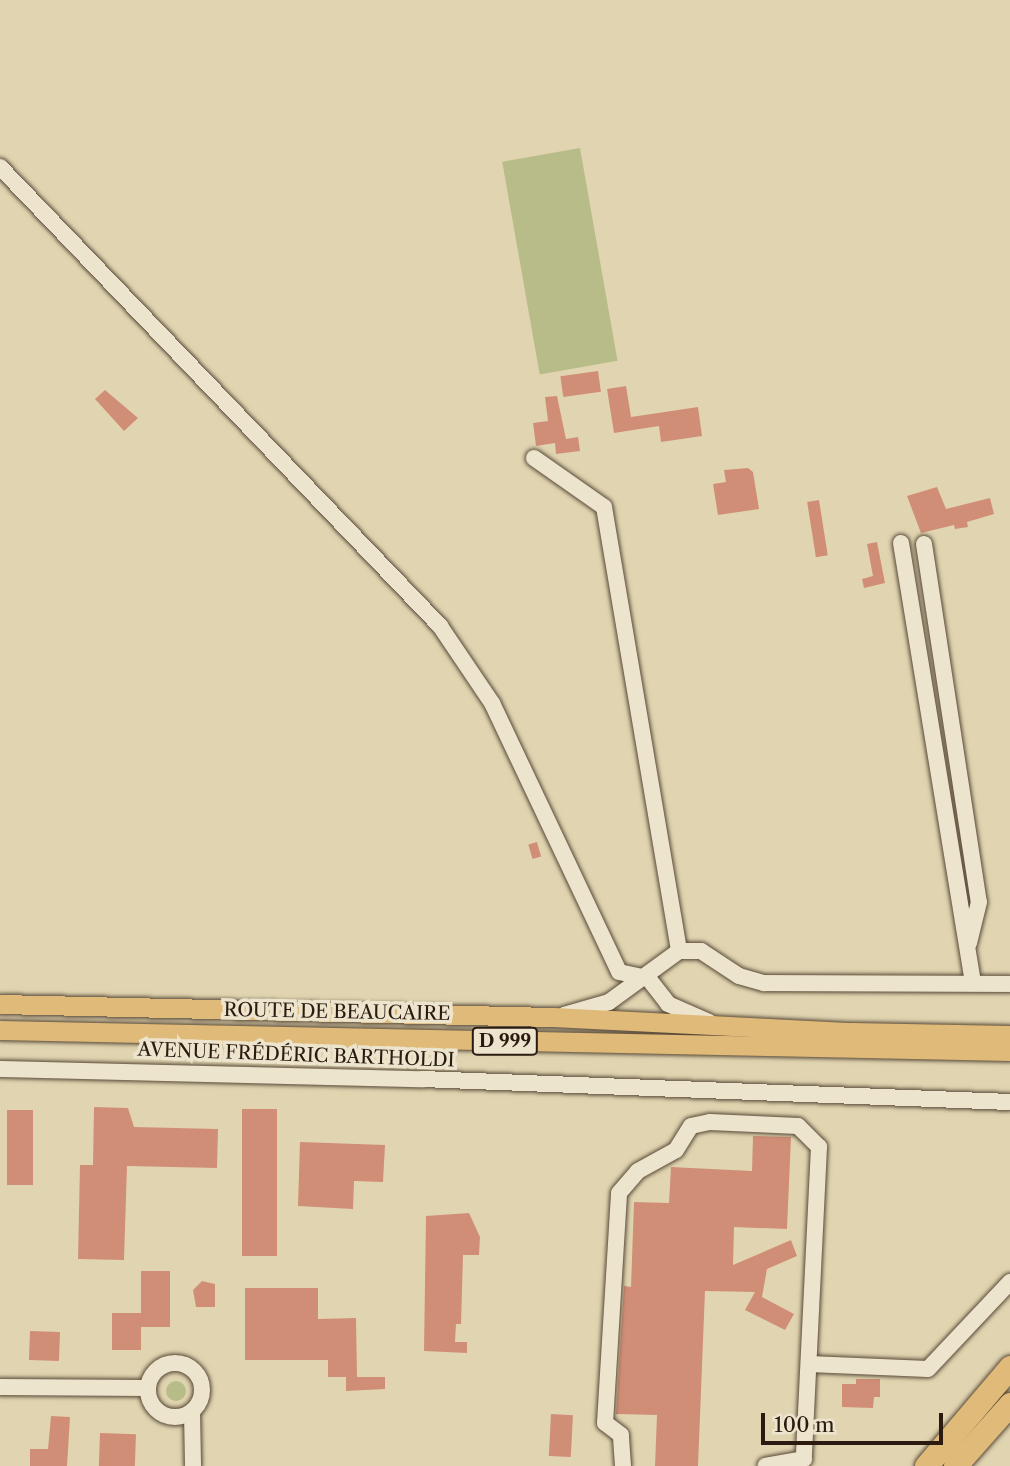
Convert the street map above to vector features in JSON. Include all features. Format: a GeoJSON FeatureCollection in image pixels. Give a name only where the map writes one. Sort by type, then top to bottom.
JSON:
{"type":"FeatureCollection","features":[{"type":"Feature","properties":{"kind":"highway"},"geometry":{"type":"LineString","coordinates":[[926,1466],[1010,1367]]}},
{"type":"Feature","properties":{"kind":"highway"},"geometry":{"type":"LineString","coordinates":[[956,1466],[1010,1404]]}},
{"type":"Feature","properties":{"kind":"main road","name":"ROUTE DE BEAUCAIRE"},"geometry":{"type":"LineString","coordinates":[[0,1004],[553,1017],[718,1026],[1010,1035]]}},
{"type":"Feature","properties":{"kind":"main road","name":"ROUTE DE BEAUCAIRE"},"geometry":{"type":"LineString","coordinates":[[0,1030],[1010,1051]]}},
{"type":"Feature","properties":{"kind":"street"},"geometry":{"type":"LineString","coordinates":[[0,167],[440,626],[492,703],[620,972],[648,978],[668,1004],[718,1026]]}},
{"type":"Feature","properties":{"kind":"street"},"geometry":{"type":"LineString","coordinates":[[534,457],[604,507],[679,951]]}},
{"type":"Feature","properties":{"kind":"street"},"geometry":{"type":"LineString","coordinates":[[901,543],[973,984]]}},
{"type":"Feature","properties":{"kind":"street"},"geometry":{"type":"LineString","coordinates":[[924,544],[979,902],[967,949]]}},
{"type":"Feature","properties":{"kind":"street"},"geometry":{"type":"LineString","coordinates":[[553,1017],[609,1002],[648,978],[679,951],[701,951],[739,976],[764,983],[1010,984]]}},
{"type":"Feature","properties":{"kind":"street","name":"AVENUE FRÉDÉRIC BARTHOLDI"},"geometry":{"type":"LineString","coordinates":[[0,1069],[422,1079],[1010,1102]]}},
{"type":"Feature","properties":{"kind":"street"},"geometry":{"type":"LineString","coordinates":[[623,1466],[621,1435],[605,1423],[619,1193],[638,1171],[676,1150],[691,1126],[710,1122],[798,1126],[819,1147],[804,1459],[766,1466]]}},
{"type":"Feature","properties":{"kind":"street"},"geometry":{"type":"LineString","coordinates":[[809,1364],[929,1369],[1010,1282]]}},
{"type":"Feature","properties":{"kind":"street"},"geometry":{"type":"LineString","coordinates":[[147,1388],[162,1366],[188,1366],[202,1388],[192,1412],[193,1466]]}},
{"type":"Feature","properties":{"kind":"street"},"geometry":{"type":"LineString","coordinates":[[0,1387],[147,1388]]}},
{"type":"Feature","properties":{"kind":"street"},"geometry":{"type":"LineString","coordinates":[[147,1388],[152,1405],[166,1416],[192,1412]]}},
{"type":"Feature","properties":{"kind":"green space"},"geometry":{"type":"Polygon","coordinates":[[[580,148],[618,361],[540,374],[502,162],[580,148]]]}},
{"type":"Feature","properties":{"kind":"green space"},"geometry":{"type":"Polygon","coordinates":[[[176,1381],[183,1384],[186,1391],[183,1398],[176,1401],[169,1398],[166,1391],[169,1384],[176,1381]]]}},
{"type":"Feature","properties":{"kind":"building"},"geometry":{"type":"Polygon","coordinates":[[[598,371],[601,392],[563,397],[560,376],[598,371]]]}},
{"type":"Feature","properties":{"kind":"building"},"geometry":{"type":"Polygon","coordinates":[[[626,386],[631,417],[698,407],[702,436],[661,442],[659,426],[614,433],[607,389],[626,386]]]}},
{"type":"Feature","properties":{"kind":"building"},"geometry":{"type":"Polygon","coordinates":[[[105,390],[138,418],[124,431],[95,399],[105,390]]]}},
{"type":"Feature","properties":{"kind":"building"},"geometry":{"type":"Polygon","coordinates":[[[557,396],[566,439],[578,437],[580,451],[556,454],[555,443],[536,446],[533,423],[548,421],[545,397],[557,396]]]}},
{"type":"Feature","properties":{"kind":"building"},"geometry":{"type":"Polygon","coordinates":[[[748,468],[753,472],[759,509],[718,515],[713,484],[726,482],[724,470],[748,468]]]}},
{"type":"Feature","properties":{"kind":"building"},"geometry":{"type":"Polygon","coordinates":[[[937,487],[946,509],[990,498],[994,514],[967,522],[968,527],[955,529],[954,525],[921,533],[907,496],[937,487]]]}},
{"type":"Feature","properties":{"kind":"building"},"geometry":{"type":"Polygon","coordinates":[[[819,500],[828,555],[816,557],[807,502],[819,500]]]}},
{"type":"Feature","properties":{"kind":"building"},"geometry":{"type":"Polygon","coordinates":[[[877,542],[885,583],[864,588],[862,579],[873,576],[867,544],[877,542]]]}},
{"type":"Feature","properties":{"kind":"building"},"geometry":{"type":"Polygon","coordinates":[[[537,842],[541,856],[532,859],[528,844],[537,842]]]}},
{"type":"Feature","properties":{"kind":"building"},"geometry":{"type":"Polygon","coordinates":[[[94,1107],[128,1108],[134,1127],[218,1129],[217,1168],[127,1166],[124,1260],[78,1259],[80,1165],[93,1165],[94,1107]]]}},
{"type":"Feature","properties":{"kind":"building"},"geometry":{"type":"Polygon","coordinates":[[[242,1109],[277,1109],[277,1256],[242,1256],[242,1109]]]}},
{"type":"Feature","properties":{"kind":"building"},"geometry":{"type":"Polygon","coordinates":[[[7,1110],[33,1110],[33,1185],[7,1185],[7,1110]]]}},
{"type":"Feature","properties":{"kind":"building"},"geometry":{"type":"Polygon","coordinates":[[[753,1136],[791,1137],[787,1229],[734,1227],[733,1265],[791,1240],[797,1256],[767,1269],[762,1297],[794,1314],[785,1330],[745,1310],[755,1292],[705,1291],[698,1466],[655,1466],[657,1415],[616,1414],[624,1286],[631,1287],[634,1202],[669,1203],[671,1167],[752,1171],[753,1136]]]}},
{"type":"Feature","properties":{"kind":"building"},"geometry":{"type":"Polygon","coordinates":[[[300,1142],[385,1145],[383,1182],[354,1181],[353,1209],[298,1206],[300,1142]]]}},
{"type":"Feature","properties":{"kind":"building"},"geometry":{"type":"Polygon","coordinates":[[[469,1213],[480,1237],[479,1255],[463,1255],[461,1324],[456,1324],[455,1342],[467,1342],[467,1353],[424,1351],[426,1216],[469,1213]]]}},
{"type":"Feature","properties":{"kind":"building"},"geometry":{"type":"Polygon","coordinates":[[[141,1271],[170,1271],[170,1327],[141,1327],[141,1350],[112,1350],[112,1313],[141,1313],[141,1271]]]}},
{"type":"Feature","properties":{"kind":"building"},"geometry":{"type":"Polygon","coordinates":[[[202,1281],[215,1284],[215,1307],[196,1307],[193,1290],[202,1281]]]}},
{"type":"Feature","properties":{"kind":"building"},"geometry":{"type":"Polygon","coordinates":[[[245,1288],[318,1288],[318,1319],[356,1318],[357,1377],[385,1377],[385,1389],[346,1391],[346,1377],[328,1377],[328,1360],[245,1360],[245,1288]]]}},
{"type":"Feature","properties":{"kind":"building"},"geometry":{"type":"Polygon","coordinates":[[[30,1331],[60,1332],[59,1361],[29,1360],[30,1331]]]}},
{"type":"Feature","properties":{"kind":"building"},"geometry":{"type":"Polygon","coordinates":[[[856,1379],[880,1379],[880,1397],[874,1397],[873,1408],[842,1407],[842,1384],[856,1384],[856,1379]]]}},
{"type":"Feature","properties":{"kind":"building"},"geometry":{"type":"Polygon","coordinates":[[[551,1414],[573,1415],[571,1457],[549,1456],[551,1414]]]}},
{"type":"Feature","properties":{"kind":"building"},"geometry":{"type":"Polygon","coordinates":[[[51,1416],[70,1417],[67,1466],[30,1466],[30,1449],[48,1449],[51,1416]]]}},
{"type":"Feature","properties":{"kind":"building"},"geometry":{"type":"Polygon","coordinates":[[[100,1433],[136,1434],[135,1466],[99,1466],[100,1433]]]}}]}
